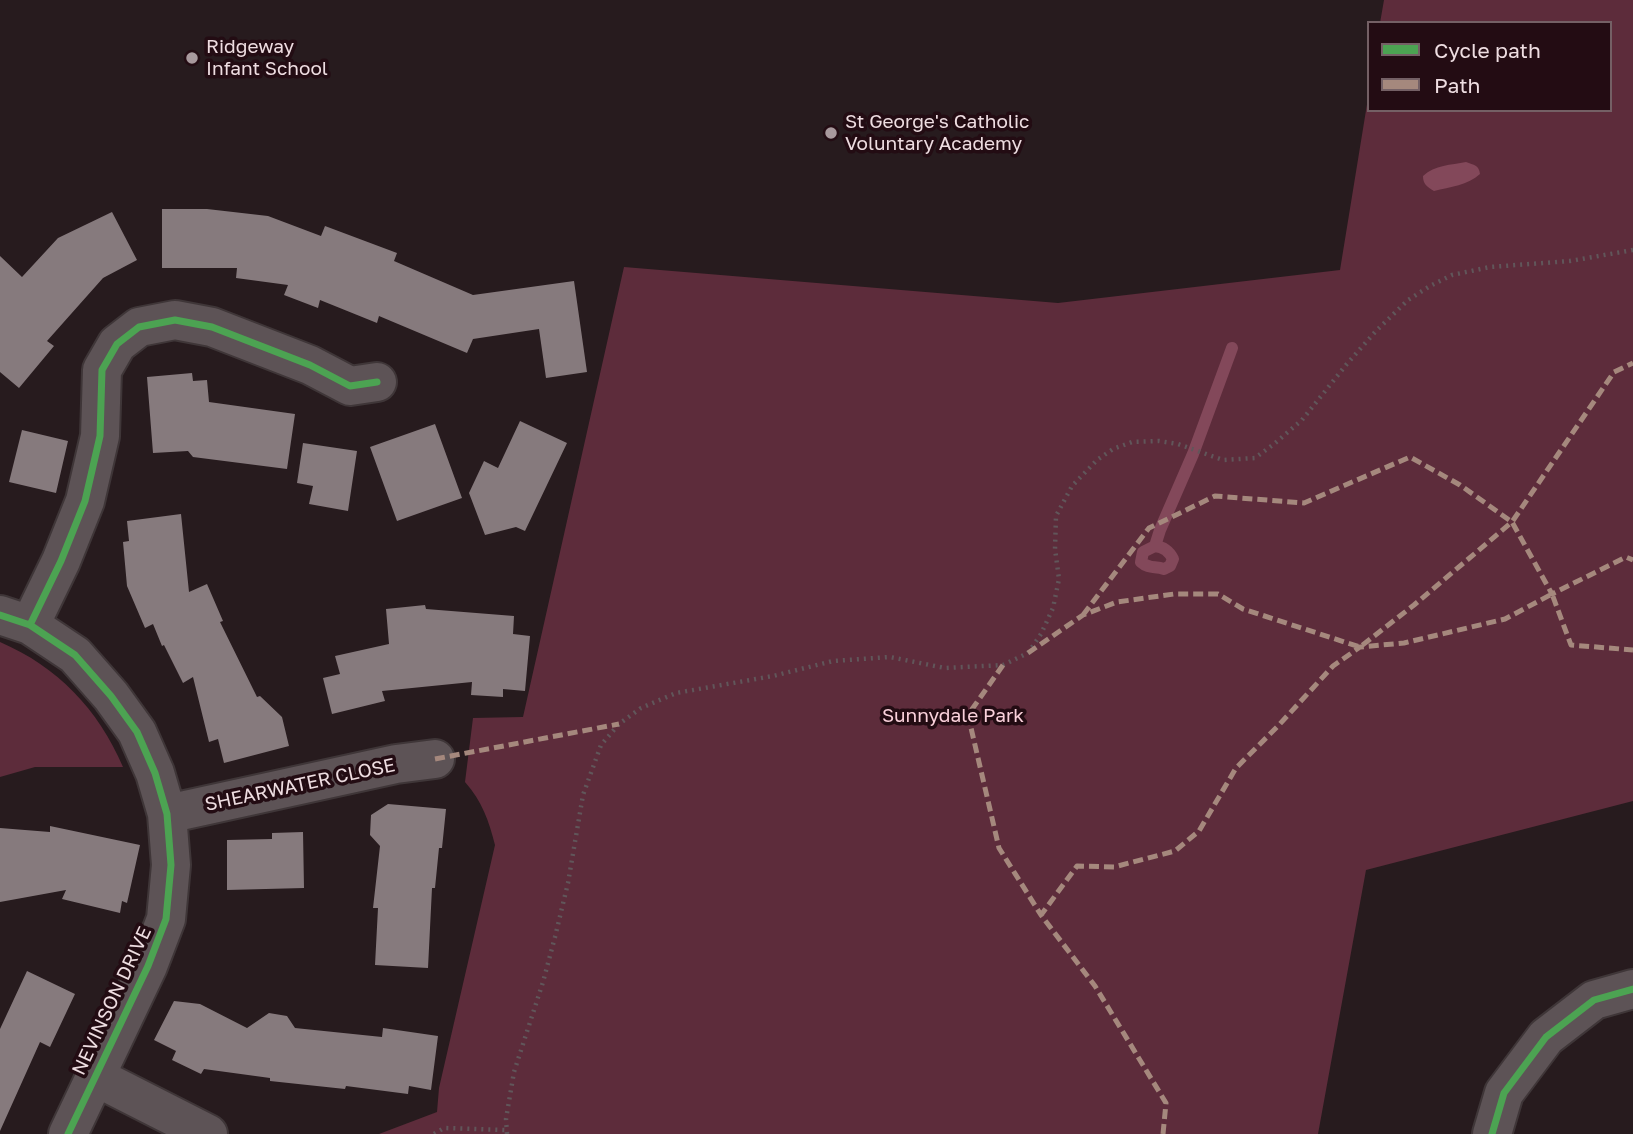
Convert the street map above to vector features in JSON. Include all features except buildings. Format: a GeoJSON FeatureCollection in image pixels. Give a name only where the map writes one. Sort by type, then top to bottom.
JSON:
{"type":"FeatureCollection","features":[{"type":"Feature","properties":{"kind":"street"},"geometry":{"type":"LineString","coordinates":[[15,620],[61,561],[85,501],[100,436],[102,370],[117,344],[139,327],[175,320],[212,327],[310,365],[350,386],[377,383]]}},
{"type":"Feature","properties":{"kind":"street","name":"NEVINSON DRIVE"},"geometry":{"type":"LineString","coordinates":[[15,620],[75,655],[111,696],[137,732],[155,773],[167,814],[171,865],[166,919],[148,966],[68,1134]]}},
{"type":"Feature","properties":{"kind":"street","name":"SHEARWATER CLOSE"},"geometry":{"type":"LineString","coordinates":[[167,814],[396,764],[435,759]]}},
{"type":"Feature","properties":{"kind":"street"},"geometry":{"type":"LineString","coordinates":[[1492,1134],[1504,1093],[1546,1037],[1594,1000],[1633,989]]}},
{"type":"Feature","properties":{"kind":"street"},"geometry":{"type":"LineString","coordinates":[[94,1076],[208,1134]]}},
{"type":"Feature","properties":{"kind":"path"},"geometry":{"type":"LineString","coordinates":[[434,1134],[444,1128],[507,1132],[506,1119],[514,1072],[555,937],[568,883],[583,795],[601,745],[619,724],[641,708],[676,693],[772,676],[833,661],[890,657],[945,668],[1003,665],[1028,653],[1041,634],[1053,608],[1059,579],[1055,549],[1056,516],[1072,486],[1097,460],[1113,449],[1132,442],[1159,441],[1178,444],[1223,460],[1255,458],[1302,420],[1376,331],[1408,300],[1430,286],[1452,275],[1490,267],[1570,261],[1633,250]]}},
{"type":"Feature","properties":{"kind":"green space","name":"Sunnydale Park"},"geometry":{"type":"Polygon","coordinates":[[[1384,0],[1633,0],[1633,801],[1366,870],[1318,1134],[379,1134],[437,1112],[439,1088],[495,845],[484,812],[465,782],[473,718],[523,717],[624,267],[1058,303],[1340,270],[1367,104],[1367,112],[1612,112],[1612,21],[1380,21],[1384,0]]]}},
{"type":"Feature","properties":{"kind":"green space"},"geometry":{"type":"Polygon","coordinates":[[[0,642],[40,664],[74,692],[101,727],[123,767],[35,767],[0,777],[0,642]]]}},
{"type":"Feature","properties":{"kind":"shaded area"},"geometry":{"type":"Polygon","coordinates":[[[1466,162],[1476,166],[1480,174],[1470,181],[1434,191],[1427,187],[1423,176],[1443,166],[1466,162]]]}},
{"type":"Feature","properties":{"kind":"waterway"},"geometry":{"type":"LineString","coordinates":[[1155,546],[1143,552],[1141,562],[1164,569],[1170,566],[1173,559],[1170,554],[1164,548],[1155,546],[1232,348]]}},
{"type":"Feature","properties":{"kind":"marked path"},"geometry":{"type":"LineString","coordinates":[[1083,615],[1149,528],[1215,496],[1304,503],[1410,457],[1460,485],[1512,522],[1614,372],[1633,363]]}},
{"type":"Feature","properties":{"kind":"marked path"},"geometry":{"type":"LineString","coordinates":[[1028,653],[1083,615],[1117,602],[1174,594],[1218,594],[1243,609],[1360,647],[1512,522],[1552,594],[1626,557],[1633,560]]}},
{"type":"Feature","properties":{"kind":"marked path"},"geometry":{"type":"LineString","coordinates":[[1163,1134],[1166,1103],[1095,986],[1041,915],[1077,866],[1114,867],[1175,851],[1199,831],[1236,768],[1333,666],[1360,647],[1404,643],[1505,619],[1552,594],[1571,645],[1633,650]]}},
{"type":"Feature","properties":{"kind":"marked path"},"geometry":{"type":"LineString","coordinates":[[1003,665],[968,715],[999,848],[1041,915]]}},
{"type":"Feature","properties":{"kind":"marked path"},"geometry":{"type":"LineString","coordinates":[[435,759],[619,724]]}},
{"type":"Feature","properties":{"kind":"cycle path"},"geometry":{"type":"LineString","coordinates":[[30,625],[61,561],[85,501],[100,436],[102,370],[117,344],[139,327],[175,320],[212,327],[310,365],[350,386],[377,382]]}},
{"type":"Feature","properties":{"kind":"cycle path"},"geometry":{"type":"LineString","coordinates":[[0,615],[30,625],[75,655],[111,696],[137,732],[155,773],[167,814],[171,865],[166,919],[148,966],[68,1134]]}},
{"type":"Feature","properties":{"kind":"cycle path"},"geometry":{"type":"LineString","coordinates":[[1492,1134],[1504,1093],[1546,1037],[1594,1000],[1633,989]]}},
{"type":"Feature","properties":{"kind":"place","name":"Ridgeway Infant School"},"geometry":{"type":"Point","coordinates":[192,58]}},
{"type":"Feature","properties":{"kind":"place","name":"St George's Catholic Voluntary Academy"},"geometry":{"type":"Point","coordinates":[831,133]}}]}
